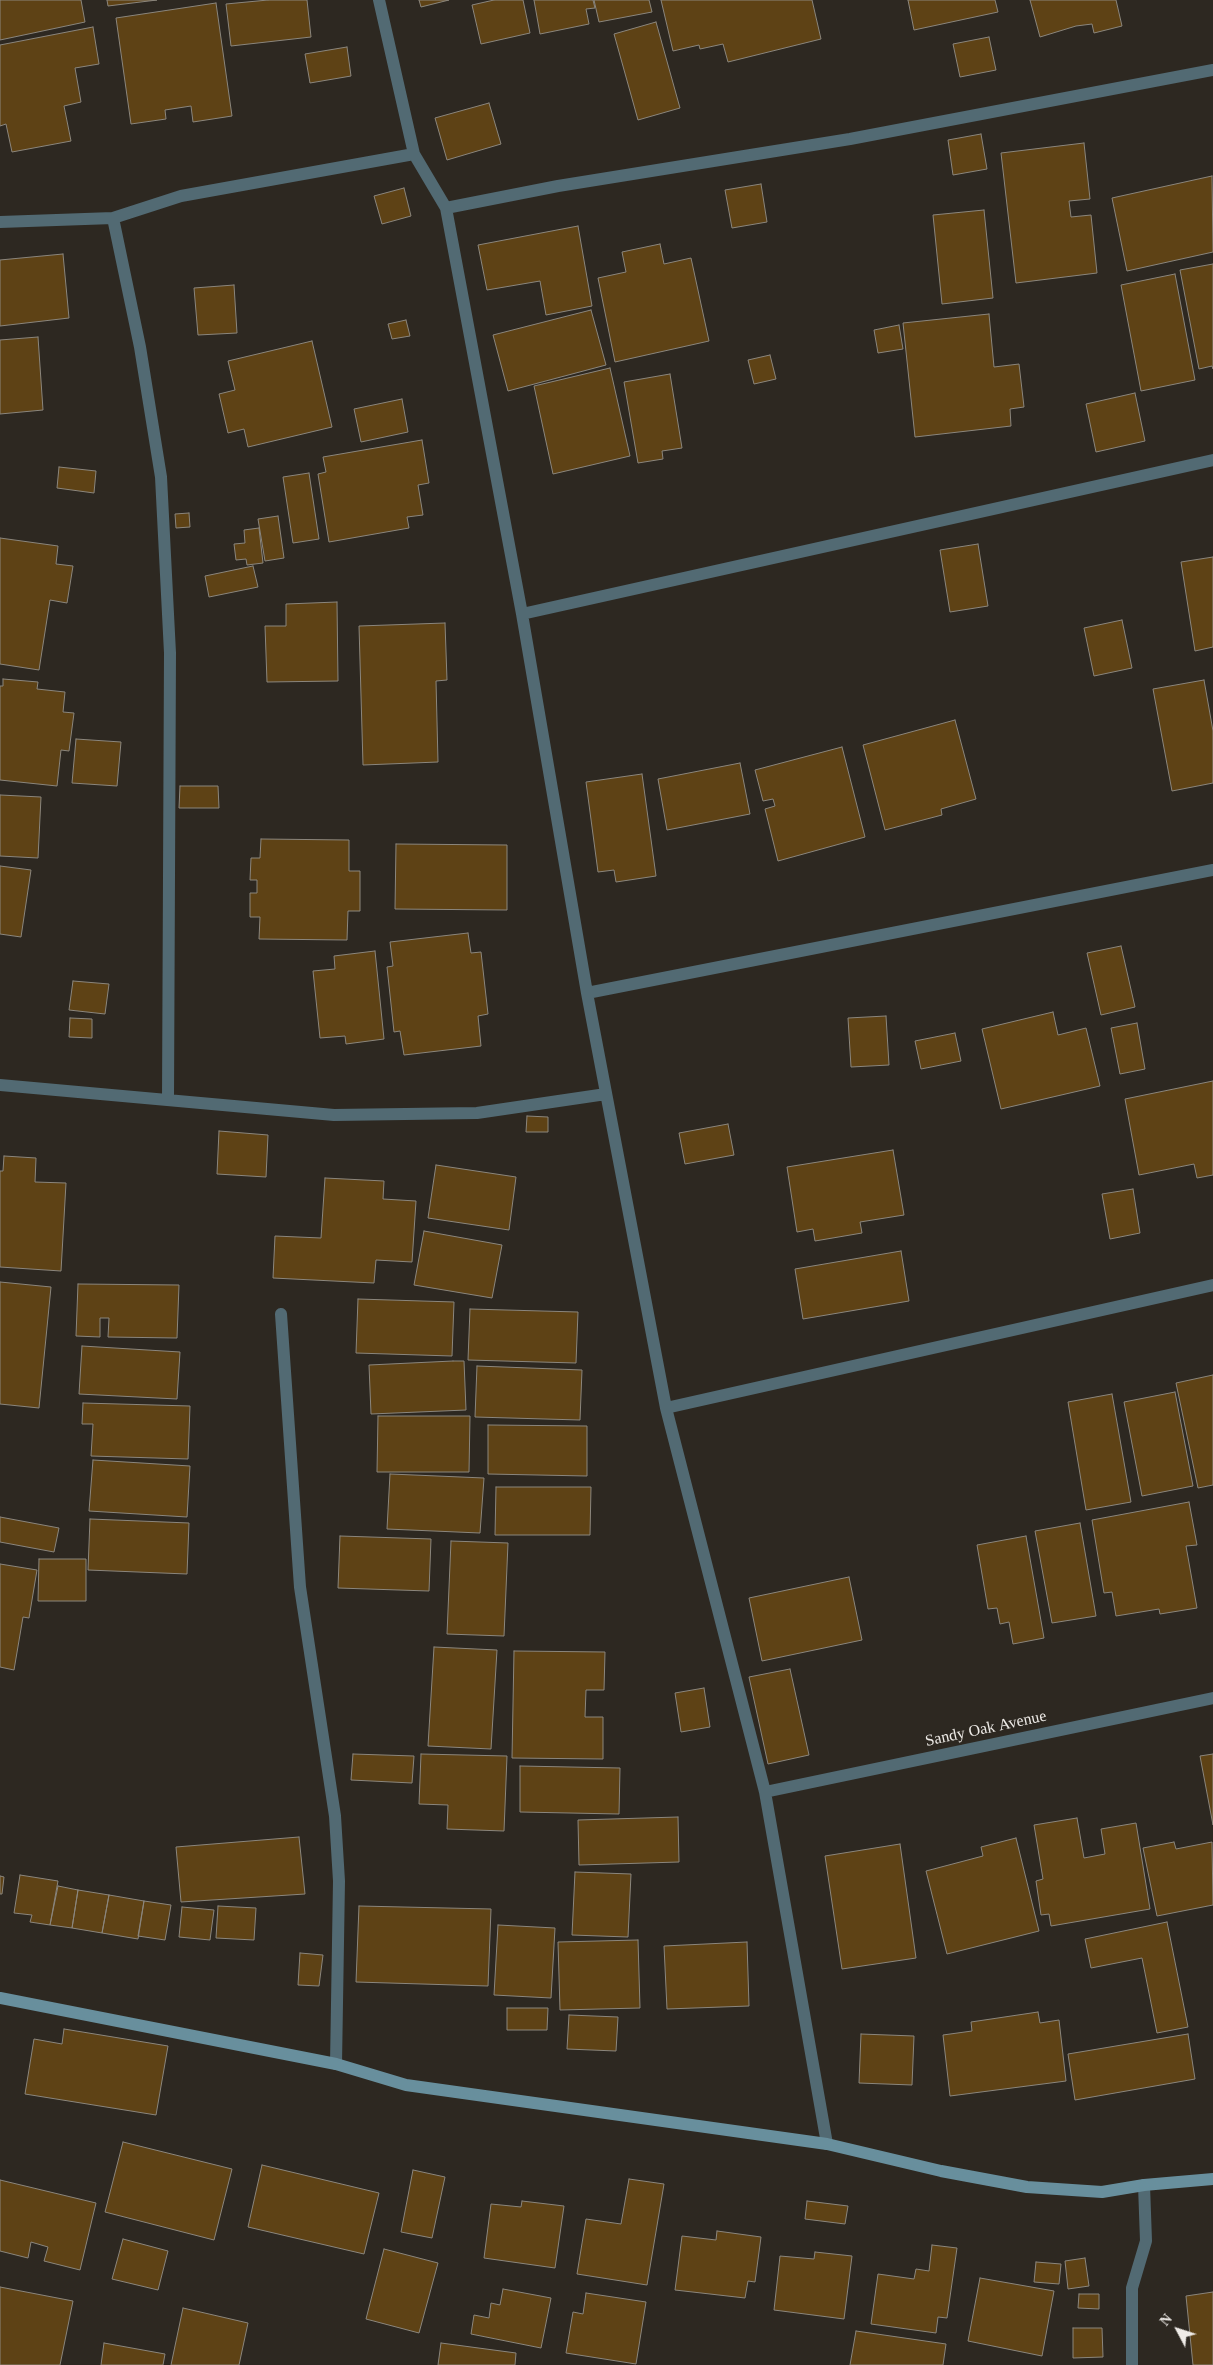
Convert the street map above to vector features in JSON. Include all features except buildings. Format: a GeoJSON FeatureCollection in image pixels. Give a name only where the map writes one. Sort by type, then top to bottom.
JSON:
{"type":"FeatureCollection","features":[{"type":"Feature","properties":{"kind":"street"},"geometry":{"type":"LineString","coordinates":[[379,0],[414,154],[446,208],[522,614],[587,993],[666,1408],[765,1792],[826,2144]]}},
{"type":"Feature","properties":{"kind":"street"},"geometry":{"type":"LineString","coordinates":[[446,208],[558,186],[850,139],[1213,70]]}},
{"type":"Feature","properties":{"kind":"street"},"geometry":{"type":"LineString","coordinates":[[0,222],[112,218],[181,196],[414,154]]}},
{"type":"Feature","properties":{"kind":"street"},"geometry":{"type":"LineString","coordinates":[[112,218],[140,347],[161,477],[170,653],[168,1098]]}},
{"type":"Feature","properties":{"kind":"street"},"geometry":{"type":"LineString","coordinates":[[522,614],[1213,460]]}},
{"type":"Feature","properties":{"kind":"street"},"geometry":{"type":"LineString","coordinates":[[587,993],[1213,870]]}},
{"type":"Feature","properties":{"kind":"street"},"geometry":{"type":"LineString","coordinates":[[0,1085],[168,1098],[334,1115],[477,1113],[606,1094]]}},
{"type":"Feature","properties":{"kind":"street"},"geometry":{"type":"LineString","coordinates":[[666,1408],[1213,1285]]}},
{"type":"Feature","properties":{"kind":"street"},"geometry":{"type":"LineString","coordinates":[[281,1314],[300,1587],[335,1816],[339,1881],[336,2064]]}},
{"type":"Feature","properties":{"kind":"street","name":"Sandy Oak Avenue"},"geometry":{"type":"LineString","coordinates":[[765,1792],[1213,1698]]}},
{"type":"Feature","properties":{"kind":"street"},"geometry":{"type":"LineString","coordinates":[[0,1998],[336,2064],[406,2085],[826,2144],[941,2172],[1028,2187],[1102,2192],[1144,2185],[1213,2179]]}},
{"type":"Feature","properties":{"kind":"street"},"geometry":{"type":"LineString","coordinates":[[1132,2365],[1132,2288],[1146,2241],[1144,2185]]}}]}
